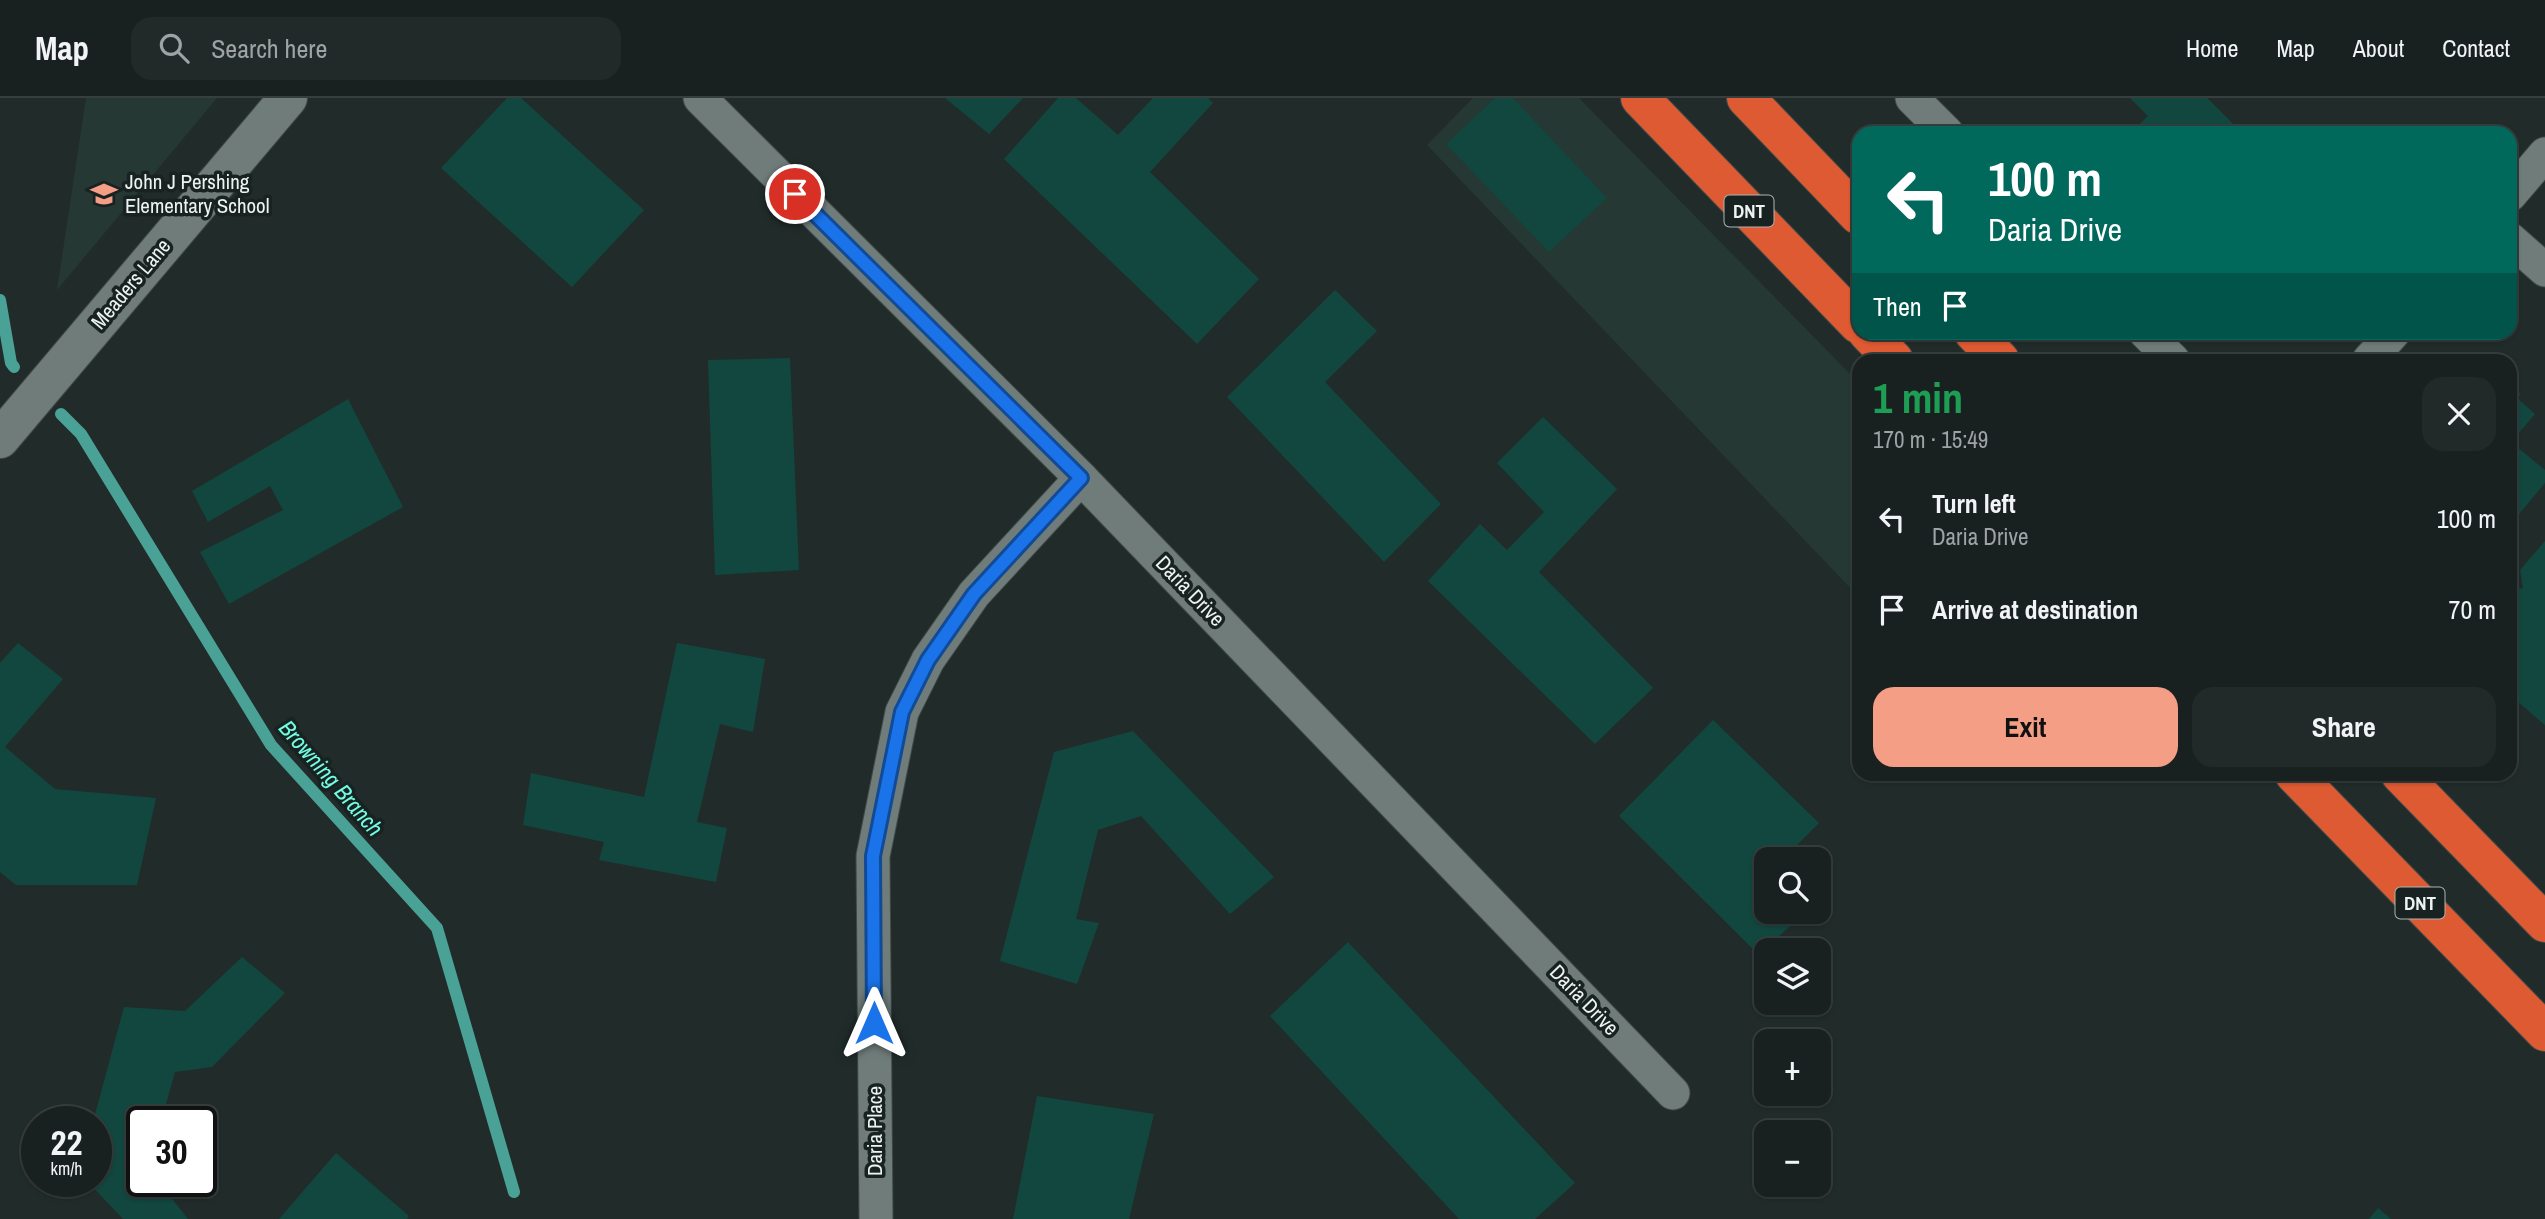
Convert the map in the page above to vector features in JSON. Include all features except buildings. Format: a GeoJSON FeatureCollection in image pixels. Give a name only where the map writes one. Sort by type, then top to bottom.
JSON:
{"type":"FeatureCollection","features":[{"type":"Feature","properties":{"kind":"highway","name":"DNT"},"geometry":{"type":"LineString","coordinates":[[1640,98],[1852,318]]}},
{"type":"Feature","properties":{"kind":"highway"},"geometry":{"type":"LineString","coordinates":[[1746,98],[1852,209]]}},
{"type":"Feature","properties":{"kind":"highway"},"geometry":{"type":"LineString","coordinates":[[1875,340],[1888,354]]}},
{"type":"Feature","properties":{"kind":"highway"},"geometry":{"type":"LineString","coordinates":[[1981,340],[1994,354]]}},
{"type":"Feature","properties":{"kind":"highway","name":"DNT"},"geometry":{"type":"LineString","coordinates":[[2301,781],[2545,1032]]}},
{"type":"Feature","properties":{"kind":"highway"},"geometry":{"type":"LineString","coordinates":[[2407,781],[2545,923]]}},
{"type":"Feature","properties":{"kind":"street","name":"Meaders Lane"},"geometry":{"type":"LineString","coordinates":[[0,439],[288,98]]}},
{"type":"Feature","properties":{"kind":"street","name":"Daria Drive"},"geometry":{"type":"LineString","coordinates":[[700,98],[1081,478],[1673,1093]]}},
{"type":"Feature","properties":{"kind":"street"},"geometry":{"type":"LineString","coordinates":[[1912,98],[1940,126]]}},
{"type":"Feature","properties":{"kind":"street"},"geometry":{"type":"LineString","coordinates":[[2517,187],[2545,154]]}},
{"type":"Feature","properties":{"kind":"street"},"geometry":{"type":"LineString","coordinates":[[2517,245],[2545,271]]}},
{"type":"Feature","properties":{"kind":"street"},"geometry":{"type":"LineString","coordinates":[[2154,340],[2167,354]]}},
{"type":"Feature","properties":{"kind":"street"},"geometry":{"type":"LineString","coordinates":[[2374,354],[2387,340]]}},
{"type":"Feature","properties":{"kind":"street","name":"Daria Place"},"geometry":{"type":"LineString","coordinates":[[876,1219],[873,856],[902,712],[928,660],[974,594],[1081,478]]}},
{"type":"Feature","properties":{"kind":"shaded area","name":"John J Pershing Elementary School"},"geometry":{"type":"Polygon","coordinates":[[[86,98],[217,98],[57,290],[86,98]]]}},
{"type":"Feature","properties":{"kind":"shaded area"},"geometry":{"type":"Polygon","coordinates":[[[1473,98],[1579,98],[1852,376],[1852,590],[1427,145],[1473,98]]]}},
{"type":"Feature","properties":{"kind":"waterway","name":"Browning Branch"},"geometry":{"type":"LineString","coordinates":[[0,300],[11,363],[14,367]]}},
{"type":"Feature","properties":{"kind":"waterway","name":"Browning Branch"},"geometry":{"type":"LineString","coordinates":[[61,414],[81,434],[271,745],[437,928],[514,1192]]}},
{"type":"Feature","properties":{"kind":"place","name":"John J Pershing Elementary School"},"geometry":{"type":"Point","coordinates":[104,194]}},
{"type":"Feature","properties":{"kind":"route"},"geometry":{"type":"LineString","coordinates":[[795,194],[1081,478],[974,594],[928,660],[902,712],[873,856],[874,1023]]}}]}
